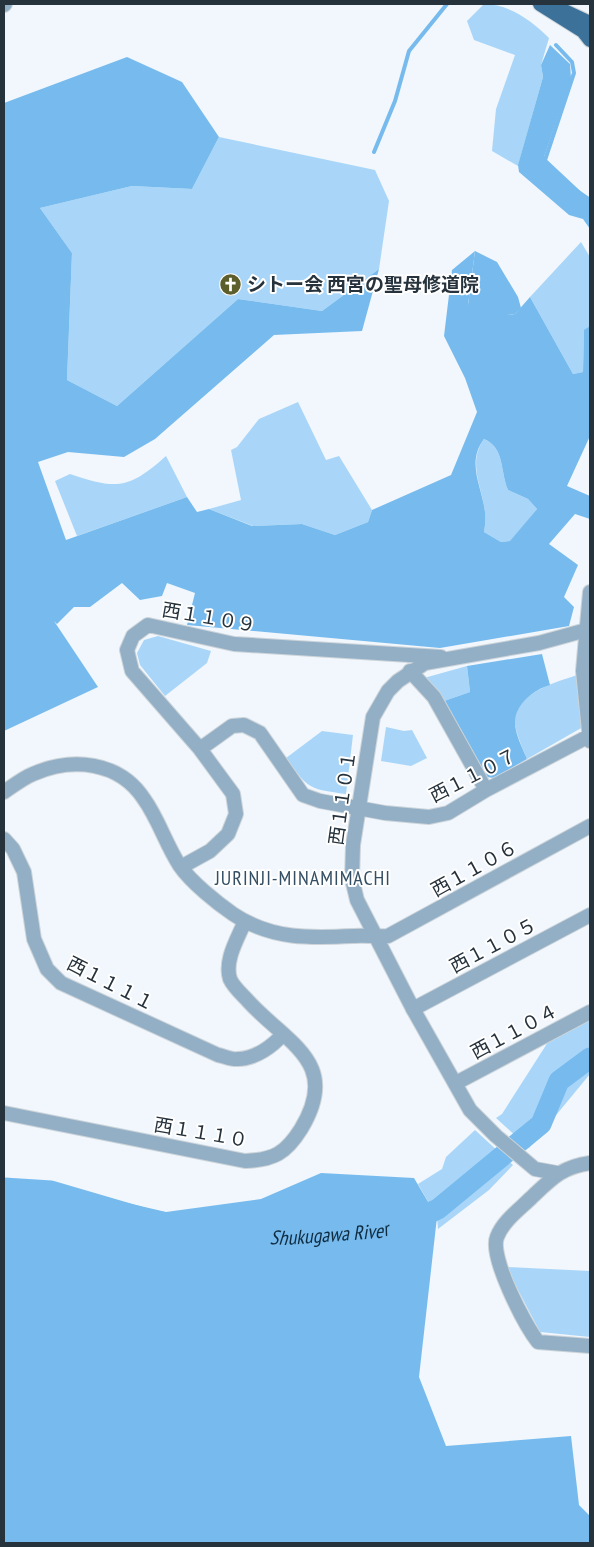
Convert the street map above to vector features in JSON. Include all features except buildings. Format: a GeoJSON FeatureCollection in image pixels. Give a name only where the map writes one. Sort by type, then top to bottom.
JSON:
{"type":"FeatureCollection","features":[{"type":"Feature","properties":{"kind":"main road"},"geometry":{"type":"LineString","coordinates":[[540,4],[582,31],[590,40]]}},
{"type":"Feature","properties":{"kind":"main road"},"geometry":{"type":"LineString","coordinates":[[546,4],[590,23]]}},
{"type":"Feature","properties":{"kind":"street"},"geometry":{"type":"LineString","coordinates":[[590,592],[587,692],[590,738]]}},
{"type":"Feature","properties":{"kind":"street","name":"西１１０９"},"geometry":{"type":"LineString","coordinates":[[181,867],[210,851],[228,834],[236,814],[233,794],[200,749],[132,671],[127,650],[133,636],[148,625],[234,644],[452,658]]}},
{"type":"Feature","properties":{"kind":"street","name":"西１１０１"},"geometry":{"type":"LineString","coordinates":[[557,1173],[535,1169],[526,1163],[470,1110],[413,1009],[357,900],[352,879],[353,845],[373,718],[388,691],[410,671],[426,663],[539,644],[588,630]]}},
{"type":"Feature","properties":{"kind":"street"},"geometry":{"type":"LineString","coordinates":[[410,671],[434,697],[486,790]]}},
{"type":"Feature","properties":{"kind":"street","name":"西１１０７"},"geometry":{"type":"LineString","coordinates":[[200,749],[232,726],[244,725],[260,733],[303,794],[320,801],[385,813],[429,817],[448,813],[486,790],[590,738]]}},
{"type":"Feature","properties":{"kind":"street"},"geometry":{"type":"LineString","coordinates":[[4,792],[32,774],[62,765],[98,766],[116,772],[134,786],[145,800],[181,867],[214,899],[245,921],[270,931],[296,937],[375,937]]}},
{"type":"Feature","properties":{"kind":"street","name":"西１１０６"},"geometry":{"type":"LineString","coordinates":[[375,937],[388,936],[590,826]]}},
{"type":"Feature","properties":{"kind":"street","name":"西１１１１"},"geometry":{"type":"LineString","coordinates":[[4,839],[13,849],[24,872],[34,939],[46,968],[61,983],[218,1055],[238,1060],[263,1051],[276,1043],[284,1034]]}},
{"type":"Feature","properties":{"kind":"street","name":"西１１０５"},"geometry":{"type":"LineString","coordinates":[[413,1009],[590,915]]}},
{"type":"Feature","properties":{"kind":"street","name":"西１１１０"},"geometry":{"type":"LineString","coordinates":[[4,1113],[245,1161],[275,1156],[291,1146],[311,1113],[317,1089],[310,1061],[252,1005],[235,987],[230,978],[228,963],[245,921]]}},
{"type":"Feature","properties":{"kind":"street","name":"西１１０４"},"geometry":{"type":"LineString","coordinates":[[456,1083],[590,1012]]}},
{"type":"Feature","properties":{"kind":"street"},"geometry":{"type":"LineString","coordinates":[[590,1164],[576,1166],[557,1173],[507,1222],[496,1238],[496,1262],[538,1342],[590,1346]]}},
{"type":"Feature","properties":{"kind":"shaded area"},"geometry":{"type":"Polygon","coordinates":[[[484,4],[511,10],[549,38],[541,65],[543,77],[518,166],[492,151],[496,109],[515,55],[474,40],[467,21],[484,4]]]}},
{"type":"Feature","properties":{"kind":"shaded area"},"geometry":{"type":"Polygon","coordinates":[[[550,45],[570,64],[571,78],[544,157],[590,200],[590,229],[583,219],[569,215],[519,172],[518,165],[543,77],[541,65],[550,45]]]}},
{"type":"Feature","properties":{"kind":"shaded area"},"geometry":{"type":"Polygon","coordinates":[[[127,57],[182,82],[219,137],[192,189],[132,186],[40,208],[72,253],[67,380],[117,406],[238,299],[322,311],[379,269],[362,331],[274,335],[155,439],[124,457],[68,452],[38,462],[66,540],[187,497],[197,512],[209,509],[252,526],[302,524],[335,535],[368,522],[372,510],[451,475],[477,412],[465,378],[444,336],[452,270],[475,251],[468,305],[507,315],[515,314],[530,297],[573,374],[583,372],[584,330],[590,326],[590,436],[567,486],[590,496],[590,519],[575,514],[549,544],[578,565],[564,597],[574,607],[569,626],[440,648],[187,625],[195,593],[167,583],[162,596],[140,600],[122,583],[90,607],[74,607],[57,624],[54,621],[98,687],[4,731],[4,103],[127,57]],[[484,439],[476,457],[477,475],[485,514],[484,532],[501,542],[510,541],[537,509],[528,499],[508,490],[499,454],[491,443],[484,439]]]}},
{"type":"Feature","properties":{"kind":"shaded area"},"geometry":{"type":"Polygon","coordinates":[[[219,137],[375,170],[389,201],[379,269],[322,311],[238,299],[117,406],[67,380],[72,253],[40,208],[132,186],[192,189],[219,137]]]}},
{"type":"Feature","properties":{"kind":"shaded area"},"geometry":{"type":"Polygon","coordinates":[[[581,242],[590,257],[590,326],[584,331],[583,372],[573,374],[530,297],[581,242]]]}},
{"type":"Feature","properties":{"kind":"shaded area"},"geometry":{"type":"Polygon","coordinates":[[[475,251],[497,262],[518,297],[521,308],[515,314],[507,315],[502,323],[480,324],[471,319],[468,305],[475,251]]]}},
{"type":"Feature","properties":{"kind":"shaded area"},"geometry":{"type":"Polygon","coordinates":[[[298,402],[326,460],[339,456],[372,510],[368,522],[335,535],[302,524],[253,526],[209,509],[241,500],[231,450],[237,447],[259,419],[298,402]]]}},
{"type":"Feature","properties":{"kind":"shaded area"},"geometry":{"type":"Polygon","coordinates":[[[484,439],[491,443],[499,454],[508,490],[528,499],[537,509],[511,541],[501,542],[484,532],[485,514],[476,466],[479,448],[484,439]]]}},
{"type":"Feature","properties":{"kind":"shaded area"},"geometry":{"type":"Polygon","coordinates":[[[166,456],[187,497],[77,536],[55,481],[70,474],[100,483],[122,483],[142,475],[166,456]]]}},
{"type":"Feature","properties":{"kind":"shaded area"},"geometry":{"type":"Polygon","coordinates":[[[158,636],[211,651],[207,663],[165,696],[140,665],[137,653],[144,640],[158,636]]]}},
{"type":"Feature","properties":{"kind":"shaded area"},"geometry":{"type":"Polygon","coordinates":[[[542,654],[550,685],[536,691],[524,701],[516,714],[516,730],[527,759],[494,778],[486,777],[444,701],[470,692],[467,666],[542,654]]]}},
{"type":"Feature","properties":{"kind":"shaded area"},"geometry":{"type":"Polygon","coordinates":[[[467,666],[470,692],[444,701],[435,687],[424,678],[467,666]]]}},
{"type":"Feature","properties":{"kind":"shaded area"},"geometry":{"type":"Polygon","coordinates":[[[577,675],[583,727],[527,759],[516,729],[515,717],[518,707],[534,692],[577,675]]]}},
{"type":"Feature","properties":{"kind":"shaded area"},"geometry":{"type":"Polygon","coordinates":[[[386,727],[404,731],[412,730],[427,758],[411,766],[381,761],[386,727]]]}},
{"type":"Feature","properties":{"kind":"shaded area"},"geometry":{"type":"Polygon","coordinates":[[[322,731],[353,735],[346,794],[324,791],[310,786],[299,776],[286,758],[322,731]]]}},
{"type":"Feature","properties":{"kind":"shaded area"},"geometry":{"type":"Polygon","coordinates":[[[590,1017],[590,1074],[529,1148],[496,1118],[502,1114],[548,1042],[590,1017]]]}},
{"type":"Feature","properties":{"kind":"shaded area"},"geometry":{"type":"Polygon","coordinates":[[[475,1130],[513,1165],[489,1190],[438,1229],[437,1217],[418,1184],[442,1169],[446,1157],[475,1130]]]}},
{"type":"Feature","properties":{"kind":"shaded area"},"geometry":{"type":"Polygon","coordinates":[[[321,1173],[414,1178],[437,1217],[419,1377],[446,1446],[571,1436],[579,1505],[590,1516],[590,1543],[4,1543],[4,1179],[59,1187],[166,1212],[261,1199],[321,1173]]]}},
{"type":"Feature","properties":{"kind":"shaded area"},"geometry":{"type":"Polygon","coordinates":[[[506,1267],[590,1271],[590,1337],[540,1332],[506,1267]]]}},
{"type":"Feature","properties":{"kind":"waterway"},"geometry":{"type":"LineString","coordinates":[[374,152],[395,101],[409,51],[447,4]]}},
{"type":"Feature","properties":{"kind":"waterway"},"geometry":{"type":"LineString","coordinates":[[556,45],[572,62],[574,73],[544,163],[547,171],[590,200]]}},
{"type":"Feature","properties":{"kind":"waterway"},"geometry":{"type":"LineString","coordinates":[[4,636],[85,579],[146,552],[205,550],[275,576],[358,584],[513,571],[527,559],[562,500],[562,482],[546,447],[549,435],[590,392]]}},
{"type":"Feature","properties":{"kind":"waterway","name":"Shukugawa River"},"geometry":{"type":"LineString","coordinates":[[4,1188],[51,1191],[150,1220],[237,1235],[285,1238],[379,1231],[410,1222],[438,1209],[541,1124],[559,1081],[590,1058]]}},
{"type":"Feature","properties":{"kind":"place","name":"シトー会 西宮の聖母修道院"},"geometry":{"type":"Point","coordinates":[231,284]}},
{"type":"Feature","properties":{"kind":"district","name":"JURINJI-MINAMIMACHI"},"geometry":{"type":"Point","coordinates":[303,878]}}]}
